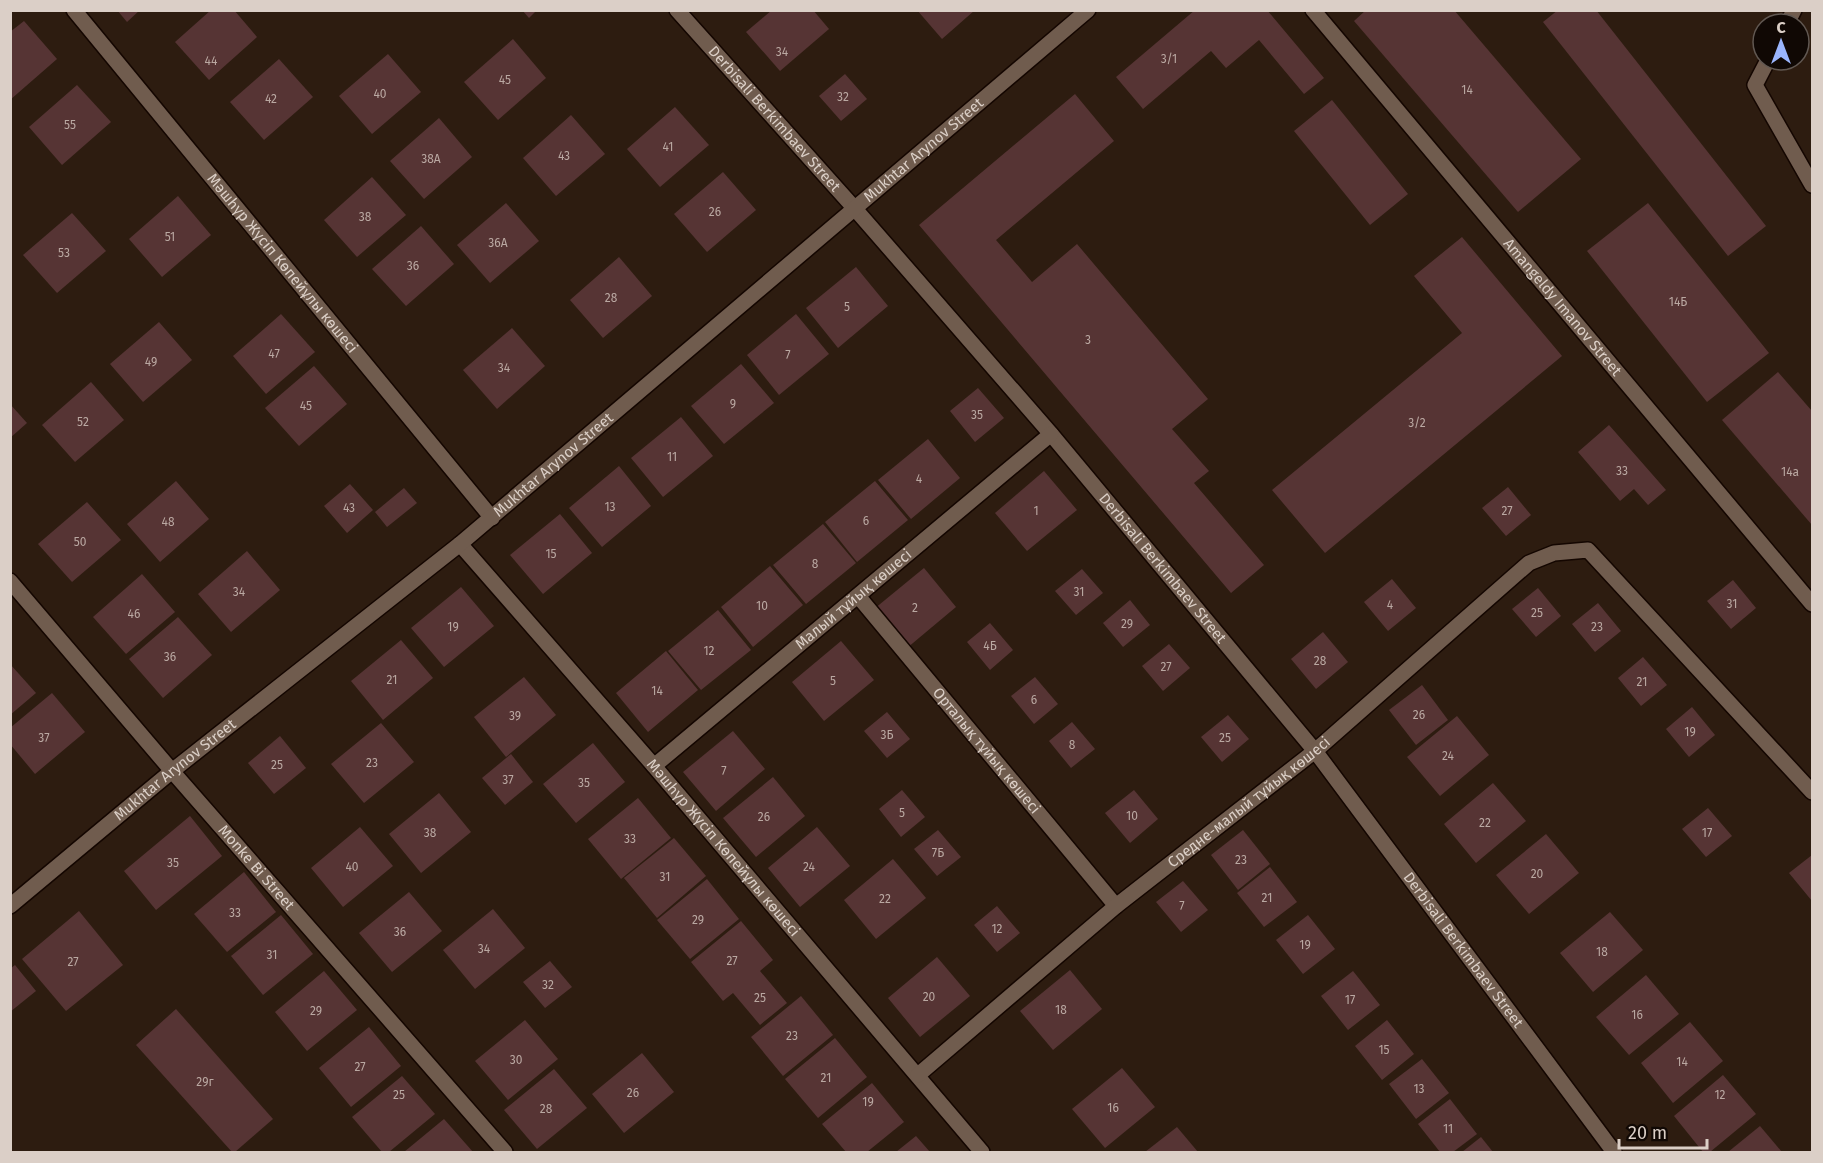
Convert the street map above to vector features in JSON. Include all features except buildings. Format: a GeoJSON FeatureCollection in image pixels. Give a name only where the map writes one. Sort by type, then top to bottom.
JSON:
{"type":"FeatureCollection","features":[{"type":"Feature","properties":{"kind":"street","name":"Мәшһүр Жүсіп Көпейұлы көшесі"},"geometry":{"type":"LineString","coordinates":[[75,10],[492,518]]}},
{"type":"Feature","properties":{"kind":"street","name":"Derbisali Berkimbaev Street"},"geometry":{"type":"LineString","coordinates":[[677,10],[856,210],[1051,434],[1315,751],[1614,1152]]}},
{"type":"Feature","properties":{"kind":"street","name":"Mukhtar Arynov Street"},"geometry":{"type":"LineString","coordinates":[[10,906],[172,771],[492,518],[1088,10]]}},
{"type":"Feature","properties":{"kind":"street","name":"Amangeldy Imanov Street"},"geometry":{"type":"LineString","coordinates":[[1313,10],[1812,604]]}},
{"type":"Feature","properties":{"kind":"street"},"geometry":{"type":"LineString","coordinates":[[1762,72],[1755,84],[1812,185]]}},
{"type":"Feature","properties":{"kind":"street","name":"Малый тұйық көшесі"},"geometry":{"type":"LineString","coordinates":[[654,766],[1051,434]]}},
{"type":"Feature","properties":{"kind":"street","name":"Мәшһүр Жүсіп Көпейұлы көшесі"},"geometry":{"type":"LineString","coordinates":[[460,544],[654,766],[982,1152]]}},
{"type":"Feature","properties":{"kind":"street","name":"Средне-малый тұйық көшесі"},"geometry":{"type":"LineString","coordinates":[[918,1075],[1116,906],[1315,751],[1529,563],[1554,553],[1588,550],[1812,792]]}},
{"type":"Feature","properties":{"kind":"street","name":"Monke Bi Street"},"geometry":{"type":"LineString","coordinates":[[10,581],[172,771],[505,1152]]}},
{"type":"Feature","properties":{"kind":"street","name":"Орталық тұйық көшесі"},"geometry":{"type":"LineString","coordinates":[[858,596],[1116,906]]}}]}
